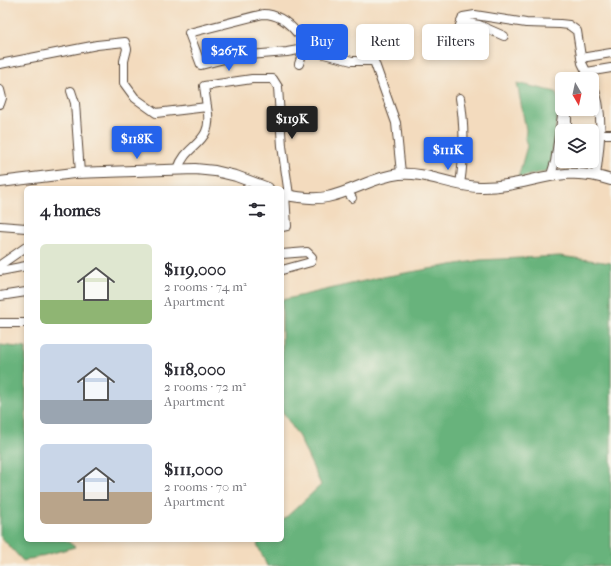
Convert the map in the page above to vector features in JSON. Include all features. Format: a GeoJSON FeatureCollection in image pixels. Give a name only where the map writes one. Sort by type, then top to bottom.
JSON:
{"type":"FeatureCollection","features":[{"type":"Feature","properties":{"kind":"main road"},"geometry":{"type":"LineString","coordinates":[[0,182],[80,173],[178,169],[215,171],[236,176],[263,186]]}},
{"type":"Feature","properties":{"kind":"main road"},"geometry":{"type":"LineString","coordinates":[[285,194],[315,198],[349,194],[379,178],[401,173],[413,174],[460,185],[486,187],[576,172],[596,175],[611,180]]}},
{"type":"Feature","properties":{"kind":"street"},"geometry":{"type":"LineString","coordinates":[[296,32],[289,23],[271,14],[263,14],[189,33],[201,65],[236,56],[296,50]]}},
{"type":"Feature","properties":{"kind":"street"},"geometry":{"type":"LineString","coordinates":[[504,36],[479,25],[460,25],[463,17],[474,14],[526,23],[569,25],[577,31],[581,58],[588,72]]}},
{"type":"Feature","properties":{"kind":"street"},"geometry":{"type":"LineString","coordinates":[[0,64],[97,45],[125,42],[127,49],[124,61],[124,83],[135,98],[156,113],[207,107]]}},
{"type":"Feature","properties":{"kind":"street"},"geometry":{"type":"LineString","coordinates":[[581,58],[611,53]]}},
{"type":"Feature","properties":{"kind":"street"},"geometry":{"type":"LineString","coordinates":[[299,64],[300,60]]}},
{"type":"Feature","properties":{"kind":"street"},"geometry":{"type":"LineString","coordinates":[[348,60],[374,61],[396,123],[401,173]]}},
{"type":"Feature","properties":{"kind":"street"},"geometry":{"type":"LineString","coordinates":[[598,72],[611,68]]}},
{"type":"Feature","properties":{"kind":"street"},"geometry":{"type":"LineString","coordinates":[[178,169],[180,161],[206,133],[208,126],[204,86],[252,79],[274,79],[278,87],[282,146],[287,226],[284,227]]}},
{"type":"Feature","properties":{"kind":"street"},"geometry":{"type":"LineString","coordinates":[[0,90],[2,98],[0,104]]}},
{"type":"Feature","properties":{"kind":"street"},"geometry":{"type":"LineString","coordinates":[[71,91],[75,103],[80,173]]}},
{"type":"Feature","properties":{"kind":"street"},"geometry":{"type":"LineString","coordinates":[[460,98],[463,166],[460,185]]}},
{"type":"Feature","properties":{"kind":"street"},"geometry":{"type":"LineString","coordinates":[[552,175],[556,162],[562,116]]}},
{"type":"Feature","properties":{"kind":"street"},"geometry":{"type":"LineString","coordinates":[[596,175],[601,134],[599,116]]}},
{"type":"Feature","properties":{"kind":"street"},"geometry":{"type":"LineString","coordinates":[[601,134],[611,134]]}},
{"type":"Feature","properties":{"kind":"street"},"geometry":{"type":"LineString","coordinates":[[0,226],[24,228]]}},
{"type":"Feature","properties":{"kind":"street"},"geometry":{"type":"LineString","coordinates":[[0,265],[24,248]]}},
{"type":"Feature","properties":{"kind":"street"},"geometry":{"type":"LineString","coordinates":[[284,254],[307,252],[312,257],[311,262],[284,269]]}},
{"type":"Feature","properties":{"kind":"street"},"geometry":{"type":"LineString","coordinates":[[0,271],[24,266]]}},
{"type":"Feature","properties":{"kind":"street"},"geometry":{"type":"LineString","coordinates":[[0,296],[24,292]]}},
{"type":"Feature","properties":{"kind":"street"},"geometry":{"type":"LineString","coordinates":[[0,323],[24,323]]}},
{"type":"Feature","properties":{"kind":"green space"},"geometry":{"type":"Polygon","coordinates":[[[517,83],[555,92],[555,116],[557,116],[550,170],[518,178],[527,146],[525,139],[526,130],[517,83]]]}},
{"type":"Feature","properties":{"kind":"green space"},"geometry":{"type":"Polygon","coordinates":[[[560,256],[611,263],[611,566],[267,566],[257,544],[260,542],[284,542],[284,519],[321,485],[299,437],[284,414],[284,300],[377,278],[480,260],[560,256]]]}},
{"type":"Feature","properties":{"kind":"green space"},"geometry":{"type":"Polygon","coordinates":[[[0,345],[24,348],[24,542],[69,542],[75,547],[23,561],[0,536],[0,345]]]}}]}
